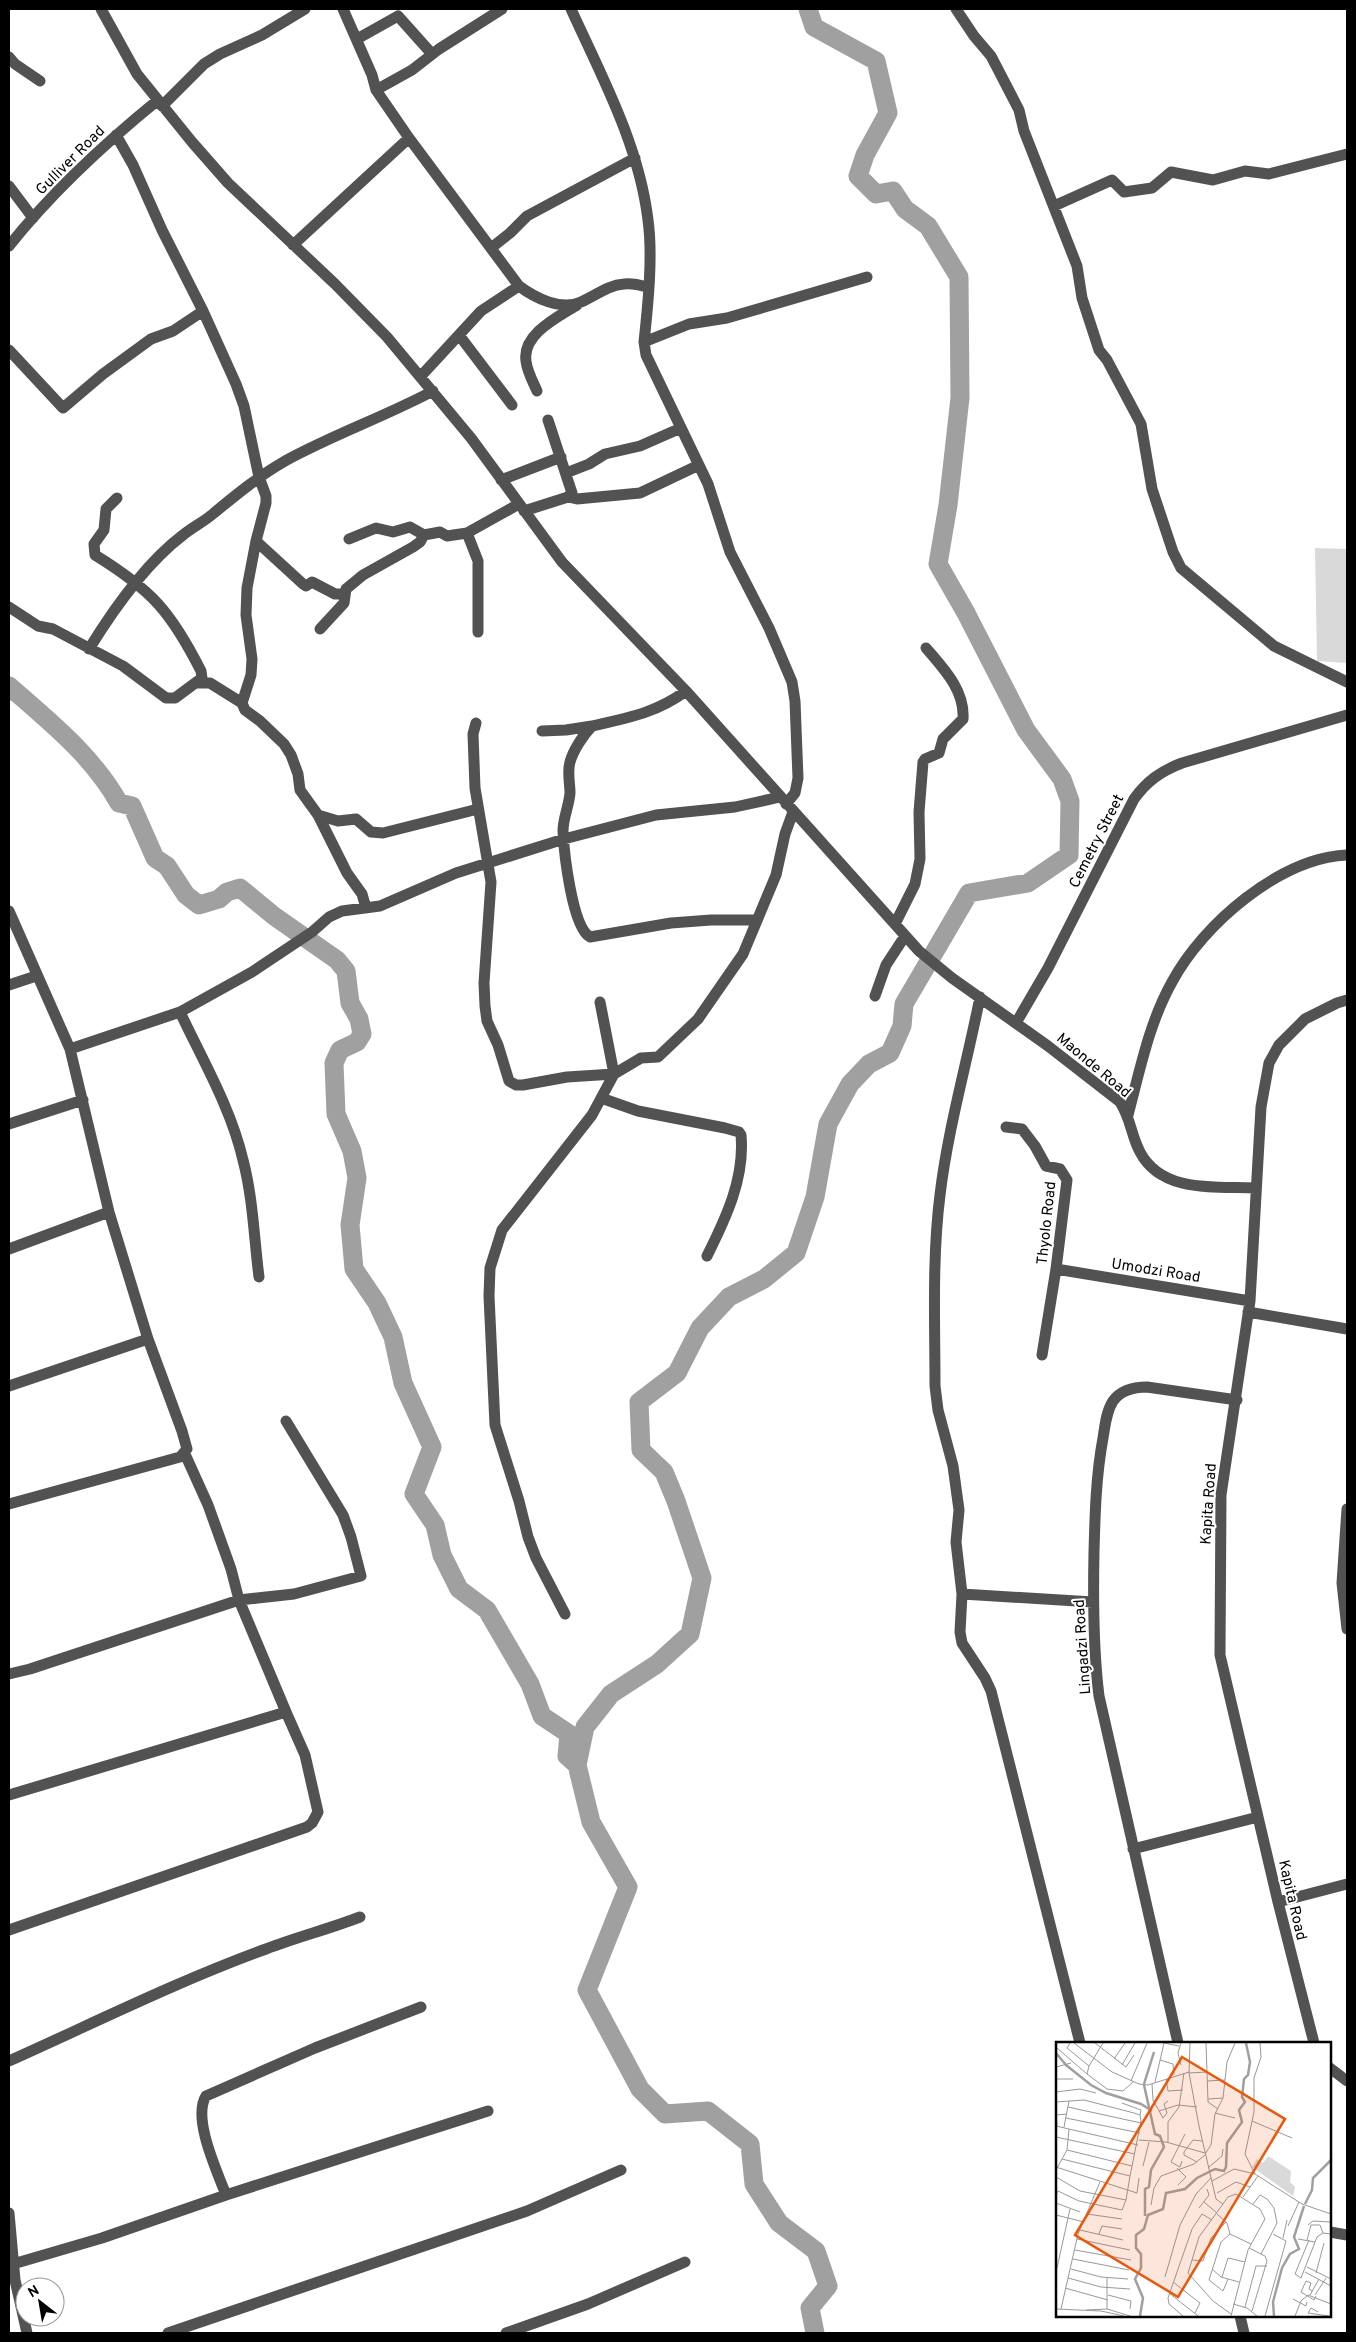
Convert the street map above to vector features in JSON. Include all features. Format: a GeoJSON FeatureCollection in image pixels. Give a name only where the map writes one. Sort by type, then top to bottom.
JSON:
{"type":"FeatureCollection","features":[{"type":"Feature","properties":{"kind":"street","name":"Maonde Road"},"geometry":{"type":"LineString","coordinates":[[100,9],[126,58],[160,103],[228,183],[362,310],[432,391],[562,562],[686,690],[786,805],[919,951],[952,978],[1016,1023],[1120,1102],[1128,1115],[1136,1144],[1142,1156],[1158,1174],[1166,1179],[1189,1185],[1256,1188]]}},
{"type":"Feature","properties":{"kind":"street","name":"Gulliver Road"},"geometry":{"type":"LineString","coordinates":[[9,246],[33,218],[116,135],[160,103],[204,64],[220,54],[262,35],[305,9]]}},
{"type":"Feature","properties":{"kind":"street"},"geometry":{"type":"LineString","coordinates":[[343,9],[372,74],[376,90],[409,138],[519,286],[530,294],[563,305],[580,302]]}},
{"type":"Feature","properties":{"kind":"street"},"geometry":{"type":"LineString","coordinates":[[376,90],[412,70],[432,54],[502,9]]}},
{"type":"Feature","properties":{"kind":"street"},"geometry":{"type":"LineString","coordinates":[[476,723],[473,734],[478,809],[489,862],[491,894],[484,974],[484,1006],[487,1021],[498,1045],[509,1080],[516,1085],[523,1085],[568,1077],[614,1074],[641,1058],[658,1058],[698,1019],[735,967],[743,954],[776,875],[785,834],[786,805],[795,793],[798,778],[796,701],[792,682],[769,628],[727,547],[717,508],[699,465],[646,355],[644,342],[650,238],[648,219],[635,158],[619,115],[571,9]]}},
{"type":"Feature","properties":{"kind":"street"},"geometry":{"type":"LineString","coordinates":[[956,9],[974,36],[991,56],[1019,110],[1024,131],[1077,266],[1082,298],[1099,350],[1107,360],[1141,424],[1152,490],[1173,552],[1181,568],[1274,646],[1347,682]]}},
{"type":"Feature","properties":{"kind":"street"},"geometry":{"type":"LineString","coordinates":[[357,39],[398,16],[432,54]]}},
{"type":"Feature","properties":{"kind":"street"},"geometry":{"type":"LineString","coordinates":[[9,57],[40,81]]}},
{"type":"Feature","properties":{"kind":"street"},"geometry":{"type":"LineString","coordinates":[[116,135],[133,165],[162,230],[203,311],[241,398],[266,503],[256,541],[246,597],[246,615],[252,651],[251,675],[242,703]]}},
{"type":"Feature","properties":{"kind":"street"},"geometry":{"type":"LineString","coordinates":[[292,245],[409,138]]}},
{"type":"Feature","properties":{"kind":"street"},"geometry":{"type":"LineString","coordinates":[[1054,206],[1112,180],[1124,192],[1152,188],[1171,172],[1213,180],[1245,171],[1269,174],[1347,154]]}},
{"type":"Feature","properties":{"kind":"street"},"geometry":{"type":"LineString","coordinates":[[491,248],[527,216],[635,158]]}},
{"type":"Feature","properties":{"kind":"street"},"geometry":{"type":"LineString","coordinates":[[9,186],[33,218]]}},
{"type":"Feature","properties":{"kind":"street"},"geometry":{"type":"LineString","coordinates":[[644,342],[689,324],[726,318],[867,278]]}},
{"type":"Feature","properties":{"kind":"street"},"geometry":{"type":"LineString","coordinates":[[536,391],[525,360],[528,346],[542,329],[580,302],[618,285],[647,286]]}},
{"type":"Feature","properties":{"kind":"street"},"geometry":{"type":"LineString","coordinates":[[420,376],[481,311],[519,286]]}},
{"type":"Feature","properties":{"kind":"street"},"geometry":{"type":"LineString","coordinates":[[9,350],[63,408],[98,378],[151,339],[173,331],[203,311]]}},
{"type":"Feature","properties":{"kind":"street"},"geometry":{"type":"LineString","coordinates":[[459,335],[512,405]]}},
{"type":"Feature","properties":{"kind":"street"},"geometry":{"type":"LineString","coordinates":[[89,649],[136,582],[182,535],[212,515],[259,477],[324,441],[395,411],[432,391]]}},
{"type":"Feature","properties":{"kind":"street"},"geometry":{"type":"LineString","coordinates":[[548,420],[572,490],[568,497]]}},
{"type":"Feature","properties":{"kind":"street"},"geometry":{"type":"LineString","coordinates":[[566,472],[589,464],[605,454],[640,446],[681,428]]}},
{"type":"Feature","properties":{"kind":"street"},"geometry":{"type":"LineString","coordinates":[[501,480],[561,457]]}},
{"type":"Feature","properties":{"kind":"street"},"geometry":{"type":"LineString","coordinates":[[348,539],[376,528],[393,532],[410,527],[424,534],[440,532],[447,536],[467,533],[521,507],[568,497],[577,499],[640,493],[699,465]]}},
{"type":"Feature","properties":{"kind":"street"},"geometry":{"type":"LineString","coordinates":[[9,607],[38,626],[53,629],[136,674],[170,699],[202,678],[201,671],[177,626],[157,601],[136,582],[96,555],[94,544],[104,530],[106,508],[117,498]]}},
{"type":"Feature","properties":{"kind":"street"},"geometry":{"type":"LineString","coordinates":[[467,533],[478,561],[478,632]]}},
{"type":"Feature","properties":{"kind":"street"},"geometry":{"type":"LineString","coordinates":[[320,629],[344,602],[346,590],[363,575],[420,542],[424,534]]}},
{"type":"Feature","properties":{"kind":"street"},"geometry":{"type":"LineString","coordinates":[[256,541],[306,586],[312,582],[335,594],[344,594]]}},
{"type":"Feature","properties":{"kind":"street"},"geometry":{"type":"LineString","coordinates":[[895,924],[914,884],[920,860],[919,812],[923,762],[925,759],[939,753],[943,739],[963,719],[962,702],[950,676],[926,648]]}},
{"type":"Feature","properties":{"kind":"street"},"geometry":{"type":"LineString","coordinates":[[197,683],[210,683],[242,703],[245,710],[260,721],[284,744],[291,755],[298,774],[300,790],[318,815],[347,873],[362,894],[366,908]]}},
{"type":"Feature","properties":{"kind":"street"},"geometry":{"type":"LineString","coordinates":[[542,731],[592,726],[650,712],[671,702],[686,690]]}},
{"type":"Feature","properties":{"kind":"street","name":"Cemetry Street"},"geometry":{"type":"LineString","coordinates":[[1016,1023],[1048,968],[1134,799],[1142,787],[1166,769],[1182,763],[1347,715]]}},
{"type":"Feature","properties":{"kind":"street"},"geometry":{"type":"LineString","coordinates":[[592,726],[586,732],[570,762],[569,799],[564,824],[564,839],[572,898],[581,928],[585,934],[590,937],[671,923],[711,920],[757,920]]}},
{"type":"Feature","properties":{"kind":"street"},"geometry":{"type":"LineString","coordinates":[[70,1049],[180,1012],[252,972],[312,932],[328,917],[342,911],[380,906],[442,878],[489,862],[564,839],[663,814],[735,807],[786,805]]}},
{"type":"Feature","properties":{"kind":"street"},"geometry":{"type":"LineString","coordinates":[[318,815],[342,821],[356,819],[371,832],[383,833],[478,809]]}},
{"type":"Feature","properties":{"kind":"street"},"geometry":{"type":"LineString","coordinates":[[1128,1115],[1152,1026],[1172,980],[1204,939],[1251,893],[1269,882],[1299,866],[1327,858],[1347,856]]}},
{"type":"Feature","properties":{"kind":"street"},"geometry":{"type":"LineString","coordinates":[[9,911],[29,955],[36,976],[70,1049],[84,1100],[109,1212],[148,1339],[182,1431],[186,1445],[185,1454],[217,1529],[239,1600],[305,1755],[318,1805],[318,1812],[312,1823],[9,1930]]}},
{"type":"Feature","properties":{"kind":"street"},"geometry":{"type":"LineString","coordinates":[[875,996],[886,965],[905,936]]}},
{"type":"Feature","properties":{"kind":"street"},"geometry":{"type":"LineString","coordinates":[[9,985],[36,976]]}},
{"type":"Feature","properties":{"kind":"street"},"geometry":{"type":"LineString","coordinates":[[980,997],[946,1150],[936,1236],[935,1386],[938,1410],[955,1475],[959,1510],[956,1542],[962,1594],[960,1632],[962,1643],[985,1678],[991,1691],[1080,2042]]}},
{"type":"Feature","properties":{"kind":"street","name":"Kapita Road"},"geometry":{"type":"LineString","coordinates":[[1314,2042],[1222,1669],[1218,1641],[1222,1487],[1249,1307],[1261,1107],[1269,1063],[1279,1045],[1305,1019],[1337,1002],[1347,1000]]}},
{"type":"Feature","properties":{"kind":"street"},"geometry":{"type":"LineString","coordinates":[[565,1614],[536,1558],[528,1538],[519,1501],[495,1424],[489,1296],[490,1268],[502,1230],[592,1115],[614,1074],[600,1002]]}},
{"type":"Feature","properties":{"kind":"street"},"geometry":{"type":"LineString","coordinates":[[180,1012],[222,1102],[243,1158],[259,1278]]}},
{"type":"Feature","properties":{"kind":"street"},"geometry":{"type":"LineString","coordinates":[[601,1098],[638,1111],[725,1128],[738,1132],[741,1135],[740,1174],[728,1211],[708,1256]]}},
{"type":"Feature","properties":{"kind":"street"},"geometry":{"type":"LineString","coordinates":[[9,1124],[84,1100]]}},
{"type":"Feature","properties":{"kind":"street","name":"Thyolo Road"},"geometry":{"type":"LineString","coordinates":[[1006,1127],[1022,1130],[1035,1146],[1046,1166],[1060,1169],[1067,1180],[1056,1269],[1042,1355]]}},
{"type":"Feature","properties":{"kind":"street"},"geometry":{"type":"LineString","coordinates":[[9,1249],[109,1212]]}},
{"type":"Feature","properties":{"kind":"street","name":"Umodzi Road"},"geometry":{"type":"LineString","coordinates":[[1056,1269],[1249,1307],[1347,1329]]}},
{"type":"Feature","properties":{"kind":"street"},"geometry":{"type":"LineString","coordinates":[[9,1386],[148,1339]]}},
{"type":"Feature","properties":{"kind":"street","name":"Lingadzi Road"},"geometry":{"type":"LineString","coordinates":[[1178,2042],[1099,1696],[1095,1664],[1093,1602],[1098,1469],[1108,1412],[1121,1393],[1133,1387],[1146,1387],[1236,1400]]}},
{"type":"Feature","properties":{"kind":"street"},"geometry":{"type":"LineString","coordinates":[[9,1674],[30,1669],[239,1600],[294,1594],[359,1578],[362,1574],[343,1516],[286,1421]]}},
{"type":"Feature","properties":{"kind":"street"},"geometry":{"type":"LineString","coordinates":[[9,1504],[180,1457],[185,1454]]}},
{"type":"Feature","properties":{"kind":"street"},"geometry":{"type":"LineString","coordinates":[[1347,1509],[1342,1583],[1347,1629]]}},
{"type":"Feature","properties":{"kind":"street"},"geometry":{"type":"LineString","coordinates":[[962,1594],[1093,1602]]}},
{"type":"Feature","properties":{"kind":"street"},"geometry":{"type":"LineString","coordinates":[[9,1795],[286,1712]]}},
{"type":"Feature","properties":{"kind":"street"},"geometry":{"type":"LineString","coordinates":[[1133,1849],[1258,1817]]}},
{"type":"Feature","properties":{"kind":"street"},"geometry":{"type":"LineString","coordinates":[[1278,1902],[1347,1884]]}},
{"type":"Feature","properties":{"kind":"street"},"geometry":{"type":"LineString","coordinates":[[9,2061],[267,1948],[316,1934],[360,1917]]}},
{"type":"Feature","properties":{"kind":"street"},"geometry":{"type":"LineString","coordinates":[[226,2195],[202,2121],[201,2106],[206,2096],[315,2048],[420,2007]]}},
{"type":"Feature","properties":{"kind":"street"},"geometry":{"type":"LineString","coordinates":[[1331,2069],[1347,2081]]}},
{"type":"Feature","properties":{"kind":"street"},"geometry":{"type":"LineString","coordinates":[[13,2264],[102,2238],[226,2195],[488,2111]]}},
{"type":"Feature","properties":{"kind":"street"},"geometry":{"type":"LineString","coordinates":[[168,2333],[527,2211],[622,2170]]}},
{"type":"Feature","properties":{"kind":"street"},"geometry":{"type":"LineString","coordinates":[[9,2213],[17,2296],[27,2333]]}},
{"type":"Feature","properties":{"kind":"street"},"geometry":{"type":"LineString","coordinates":[[1331,2232],[1347,2235]]}},
{"type":"Feature","properties":{"kind":"street"},"geometry":{"type":"LineString","coordinates":[[506,2333],[602,2298],[685,2262]]}},
{"type":"Feature","properties":{"kind":"street"},"geometry":{"type":"LineString","coordinates":[[1240,2317],[1244,2333]]}},
{"type":"Feature","properties":{"kind":"shaded area"},"geometry":{"type":"Polygon","coordinates":[[[1315,548],[1347,549],[1347,663],[1317,661],[1315,548]]]}},
{"type":"Feature","properties":{"kind":"waterway"},"geometry":{"type":"LineString","coordinates":[[808,9],[814,27],[876,61],[888,113],[865,155],[858,176],[876,194],[893,191],[905,209],[928,226],[959,277],[960,398],[948,505],[938,564],[966,613],[1026,730],[1062,779],[1070,801],[1069,855],[1028,883],[969,893],[904,1004],[902,1026],[890,1053],[869,1064],[850,1084],[828,1124],[815,1197],[796,1253],[764,1279],[729,1297],[700,1328],[677,1373],[639,1402],[641,1450],[664,1472],[676,1501],[702,1578],[690,1634],[657,1664],[611,1694],[585,1727],[577,1765],[591,1822],[628,1887],[587,1990],[640,2089],[665,2114],[708,2111],[750,2144],[754,2184],[779,2223],[816,2251],[828,2286],[810,2308],[815,2333]]}},
{"type":"Feature","properties":{"kind":"waterway"},"geometry":{"type":"LineString","coordinates":[[9,686],[55,726],[83,754],[119,803],[132,806],[155,858],[167,866],[186,895],[199,905],[219,899],[227,892],[240,888],[274,916],[337,960],[346,971],[350,1003],[359,1019],[362,1034],[357,1042],[340,1050],[334,1063],[336,1114],[352,1151],[357,1178],[350,1225],[354,1269],[377,1303],[393,1337],[403,1383],[432,1447],[414,1494],[435,1525],[442,1555],[459,1589],[487,1610],[530,1684],[542,1716],[569,1734],[567,1756],[577,1765]]}},
{"type":"Feature","properties":{"kind":"waterway"},"geometry":{"type":"LineString","coordinates":[[9,699],[23,699]]}}]}
